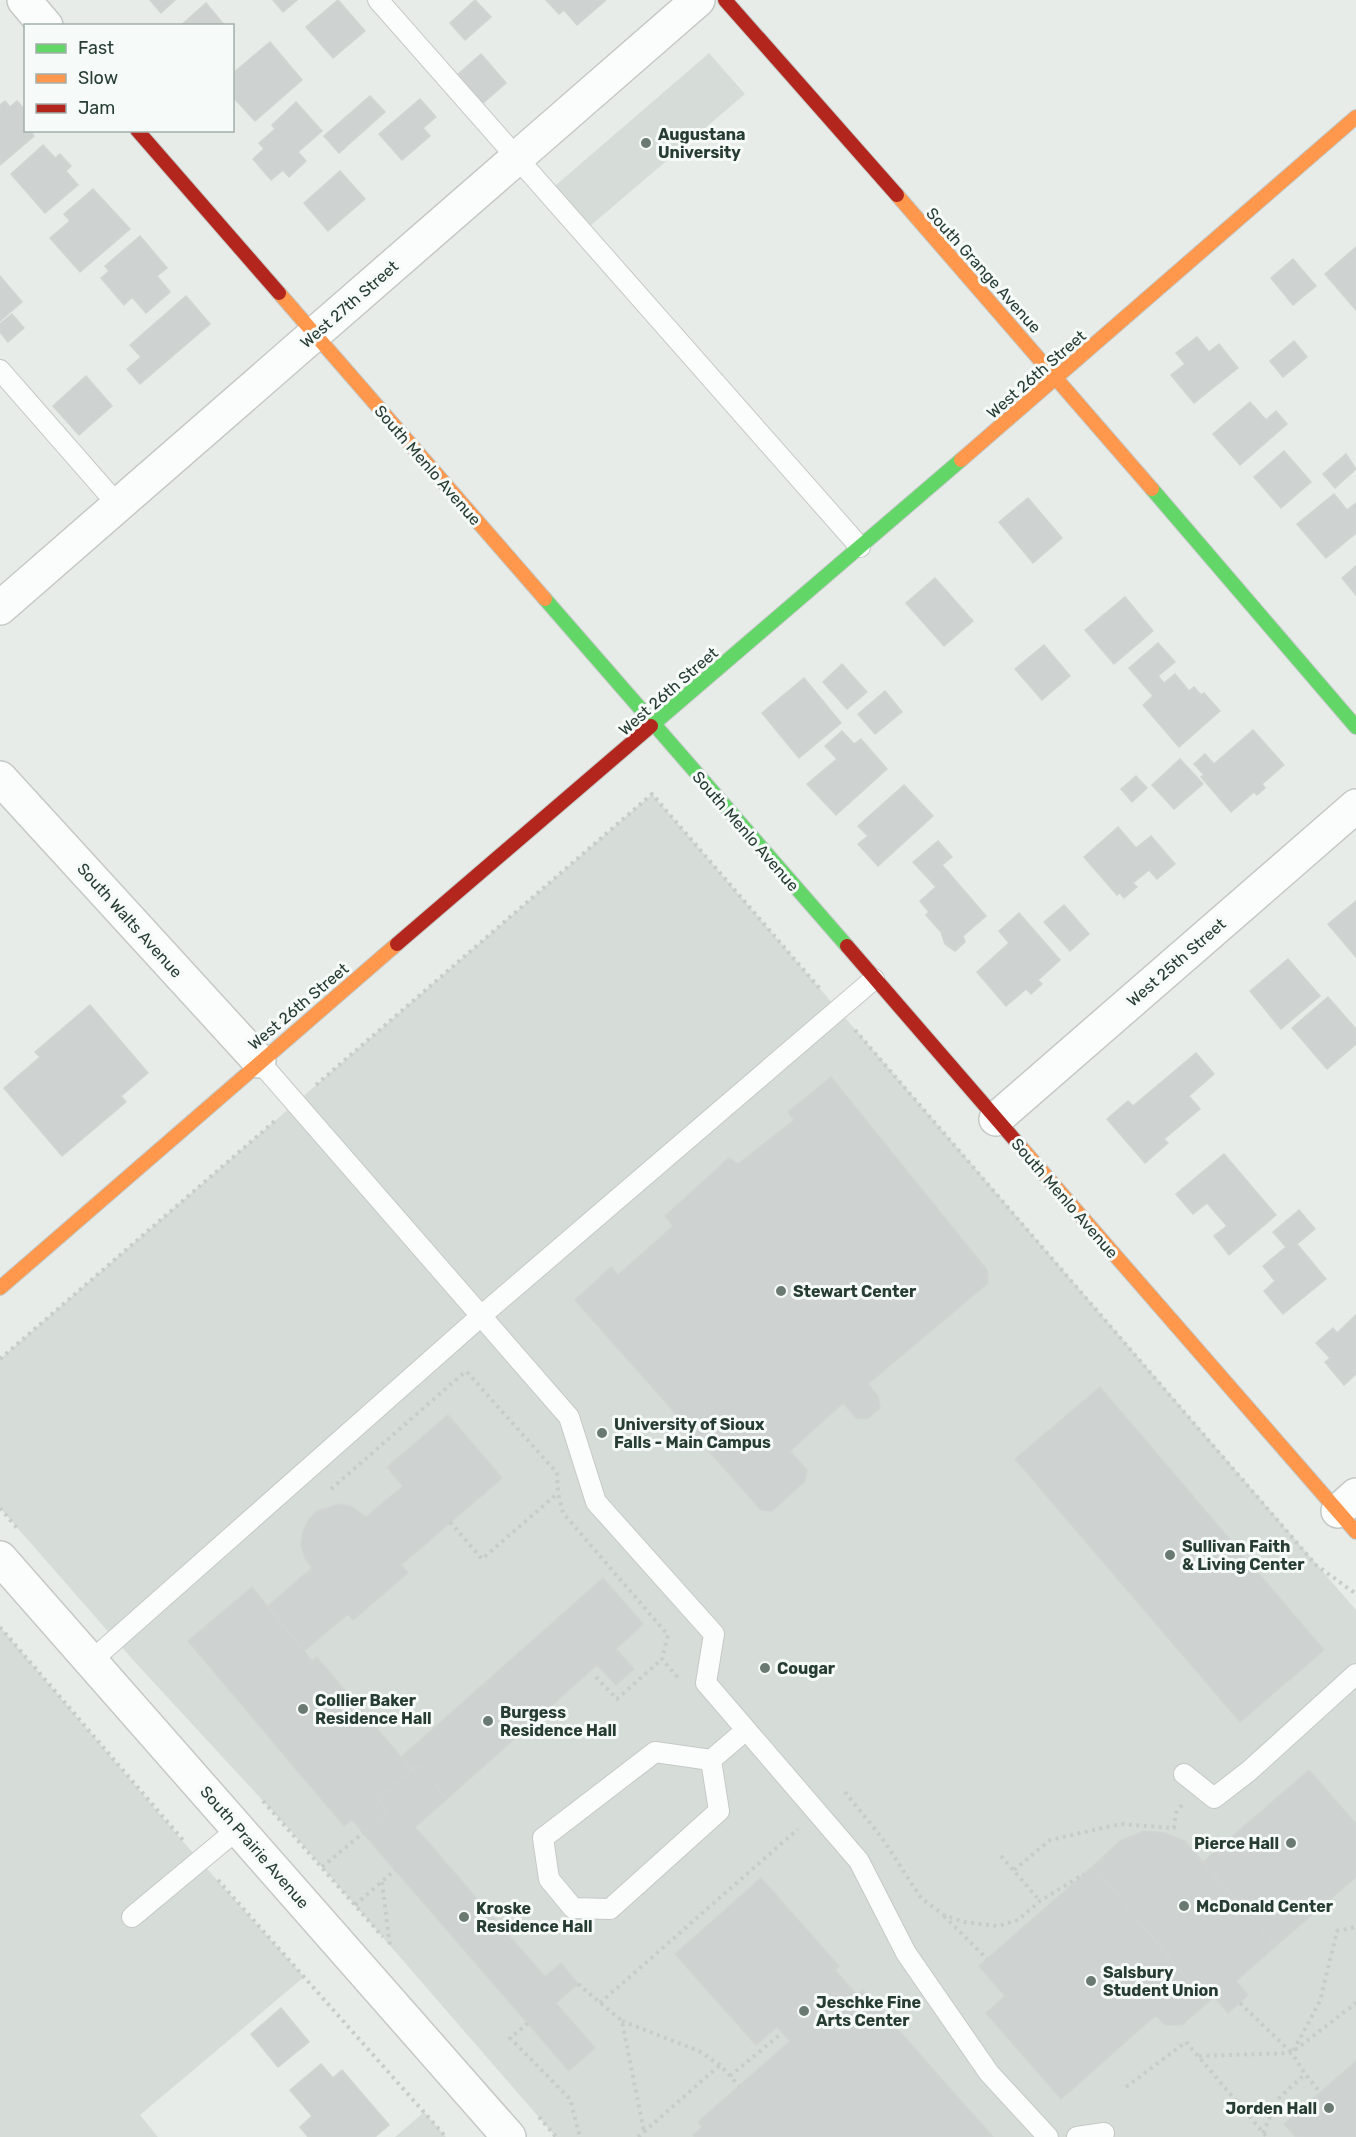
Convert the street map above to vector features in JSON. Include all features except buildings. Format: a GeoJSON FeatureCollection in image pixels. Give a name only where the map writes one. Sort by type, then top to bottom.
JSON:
{"type":"FeatureCollection","features":[{"type":"Feature","properties":{"kind":"street"},"geometry":{"type":"LineString","coordinates":[[24,0],[44,24]]}},
{"type":"Feature","properties":{"kind":"street","name":"West 27th Street"},"geometry":{"type":"LineString","coordinates":[[0,608],[698,0]]}},
{"type":"Feature","properties":{"kind":"street","name":"South Grange Avenue"},"geometry":{"type":"LineString","coordinates":[[725,0],[1058,378],[1356,727]]}},
{"type":"Feature","properties":{"kind":"street","name":"West 26th Street"},"geometry":{"type":"LineString","coordinates":[[0,1288],[259,1061],[1058,378],[1356,117]]}},
{"type":"Feature","properties":{"kind":"street","name":"South Menlo Avenue"},"geometry":{"type":"LineString","coordinates":[[139,132],[996,1119],[1350,1513]]}},
{"type":"Feature","properties":{"kind":"street","name":"South Walts Avenue"},"geometry":{"type":"LineString","coordinates":[[0,778],[259,1061]]}},
{"type":"Feature","properties":{"kind":"street","name":"West 25th Street"},"geometry":{"type":"LineString","coordinates":[[996,1119],[1356,806]]}},
{"type":"Feature","properties":{"kind":"street","name":"South Prairie Avenue"},"geometry":{"type":"LineString","coordinates":[[0,1558],[509,2137]]}},
{"type":"Feature","properties":{"kind":"lane"},"geometry":{"type":"LineString","coordinates":[[378,0],[860,548]]}},
{"type":"Feature","properties":{"kind":"lane"},"geometry":{"type":"LineString","coordinates":[[0,370],[118,506]]}},
{"type":"Feature","properties":{"kind":"lane"},"geometry":{"type":"LineString","coordinates":[[91,1661],[481,1316],[874,978]]}},
{"type":"Feature","properties":{"kind":"lane"},"geometry":{"type":"LineString","coordinates":[[259,1061],[569,1417],[596,1502],[714,1634],[706,1683],[859,1862],[906,1953],[989,2073],[1048,2137]]}},
{"type":"Feature","properties":{"kind":"lane"},"geometry":{"type":"LineString","coordinates":[[1191,1779],[1214,1798],[1249,1772],[1356,1674]]}},
{"type":"Feature","properties":{"kind":"lane"},"geometry":{"type":"LineString","coordinates":[[711,1760],[719,1811],[610,1909],[573,1908],[549,1879],[543,1838],[655,1752],[711,1760],[746,1730]]}},
{"type":"Feature","properties":{"kind":"lane"},"geometry":{"type":"LineString","coordinates":[[132,1917],[238,1828]]}},
{"type":"Feature","properties":{"kind":"lane"},"geometry":{"type":"LineString","coordinates":[[1077,2137],[1104,2133]]}},
{"type":"Feature","properties":{"kind":"path"},"geometry":{"type":"LineString","coordinates":[[0,1359],[652,794],[1316,1564],[1356,1594]]}},
{"type":"Feature","properties":{"kind":"path"},"geometry":{"type":"LineString","coordinates":[[467,1372],[557,1473],[558,1492],[563,1513],[668,1635],[662,1659],[617,1699],[596,1677]]}},
{"type":"Feature","properties":{"kind":"path"},"geometry":{"type":"LineString","coordinates":[[450,1522],[482,1559],[558,1492]]}},
{"type":"Feature","properties":{"kind":"path"},"geometry":{"type":"LineString","coordinates":[[0,1627],[199,1860],[446,2137]]}},
{"type":"Feature","properties":{"kind":"path"},"geometry":{"type":"LineString","coordinates":[[662,1659],[683,1684]]}},
{"type":"Feature","properties":{"kind":"path"},"geometry":{"type":"LineString","coordinates":[[1014,1870],[1050,1840],[1120,1824],[1174,1828],[1176,1813],[1191,1779]]}},
{"type":"Feature","properties":{"kind":"path"},"geometry":{"type":"LineString","coordinates":[[845,1792],[882,1838],[921,1898],[944,1915],[987,1959]]}},
{"type":"Feature","properties":{"kind":"path"},"geometry":{"type":"LineString","coordinates":[[600,2003],[802,1825]]}},
{"type":"Feature","properties":{"kind":"path"},"geometry":{"type":"LineString","coordinates":[[322,1867],[363,1833]]}},
{"type":"Feature","properties":{"kind":"path"},"geometry":{"type":"LineString","coordinates":[[1001,1856],[1040,1901]]}},
{"type":"Feature","properties":{"kind":"path"},"geometry":{"type":"LineString","coordinates":[[355,1905],[395,1870]]}},
{"type":"Feature","properties":{"kind":"path"},"geometry":{"type":"LineString","coordinates":[[944,1915],[964,1922],[998,1926],[1018,1920],[1040,1901],[1084,1874]]}},
{"type":"Feature","properties":{"kind":"path"},"geometry":{"type":"LineString","coordinates":[[382,1882],[390,1946]]}},
{"type":"Feature","properties":{"kind":"path"},"geometry":{"type":"LineString","coordinates":[[1292,2053],[1320,2001],[1337,1931],[1356,1927]]}},
{"type":"Feature","properties":{"kind":"path"},"geometry":{"type":"LineString","coordinates":[[578,1984],[622,2021],[699,2051],[720,2065],[740,2086]]}},
{"type":"Feature","properties":{"kind":"path"},"geometry":{"type":"LineString","coordinates":[[1198,2056],[1292,2053],[1356,2002]]}},
{"type":"Feature","properties":{"kind":"path"},"geometry":{"type":"LineString","coordinates":[[1240,2003],[1292,2053],[1320,2092]]}},
{"type":"Feature","properties":{"kind":"path"},"geometry":{"type":"LineString","coordinates":[[622,2021],[644,2132]]}},
{"type":"Feature","properties":{"kind":"path"},"geometry":{"type":"LineString","coordinates":[[528,2023],[510,2038],[570,2099],[580,2137]]}},
{"type":"Feature","properties":{"kind":"path"},"geometry":{"type":"LineString","coordinates":[[730,2076],[782,2033]]}},
{"type":"Feature","properties":{"kind":"path"},"geometry":{"type":"LineString","coordinates":[[1126,2087],[1186,2042],[1267,2137]]}},
{"type":"Feature","properties":{"kind":"path"},"geometry":{"type":"LineString","coordinates":[[638,2137],[720,2065]]}},
{"type":"Feature","properties":{"kind":"path"},"geometry":{"type":"LineString","coordinates":[[1263,2133],[1278,2099],[1305,2074]]}},
{"type":"Feature","properties":{"kind":"shaded area","name":"Augustana University"},"geometry":{"type":"Polygon","coordinates":[[[709,53],[745,94],[583,232],[548,192],[709,53]]]}},
{"type":"Feature","properties":{"kind":"shaded area","name":"University of Sioux Falls - Main Campus"},"geometry":{"type":"Polygon","coordinates":[[[652,794],[1356,1610],[1356,2137],[556,2137],[288,1828],[133,1660],[0,1508],[0,1359],[652,794]]]}},
{"type":"Feature","properties":{"kind":"shaded area"},"geometry":{"type":"Polygon","coordinates":[[[0,1627],[199,1860],[304,1977],[140,2115],[158,2137],[0,2137],[0,1627]]]}},
{"type":"Feature","properties":{"kind":"shaded area"},"geometry":{"type":"Polygon","coordinates":[[[424,2112],[446,2137],[395,2137],[424,2112]]]}},
{"type":"Feature","properties":{"kind":"traffic: fast"},"geometry":{"type":"LineString","coordinates":[[651,726],[961,460]]}},
{"type":"Feature","properties":{"kind":"traffic: fast"},"geometry":{"type":"LineString","coordinates":[[1152,489],[1356,727]]}},
{"type":"Feature","properties":{"kind":"traffic: fast"},"geometry":{"type":"LineString","coordinates":[[545,599],[847,946]]}},
{"type":"Feature","properties":{"kind":"traffic: slow"},"geometry":{"type":"LineString","coordinates":[[961,460],[1356,117]]}},
{"type":"Feature","properties":{"kind":"traffic: slow"},"geometry":{"type":"LineString","coordinates":[[897,195],[1152,489]]}},
{"type":"Feature","properties":{"kind":"traffic: slow"},"geometry":{"type":"LineString","coordinates":[[279,293],[545,599]]}},
{"type":"Feature","properties":{"kind":"traffic: slow"},"geometry":{"type":"LineString","coordinates":[[0,1288],[397,944]]}},
{"type":"Feature","properties":{"kind":"traffic: slow"},"geometry":{"type":"LineString","coordinates":[[1020,1146],[1356,1532]]}},
{"type":"Feature","properties":{"kind":"traffic: jam"},"geometry":{"type":"LineString","coordinates":[[725,0],[897,195]]}},
{"type":"Feature","properties":{"kind":"traffic: jam"},"geometry":{"type":"LineString","coordinates":[[139,132],[279,293]]}},
{"type":"Feature","properties":{"kind":"traffic: jam"},"geometry":{"type":"LineString","coordinates":[[397,944],[651,726]]}},
{"type":"Feature","properties":{"kind":"traffic: jam"},"geometry":{"type":"LineString","coordinates":[[847,946],[1020,1146]]}},
{"type":"Feature","properties":{"kind":"place","name":"Augustana University"},"geometry":{"type":"Point","coordinates":[646,143]}},
{"type":"Feature","properties":{"kind":"place","name":"Stewart Center"},"geometry":{"type":"Point","coordinates":[781,1291]}},
{"type":"Feature","properties":{"kind":"place","name":"University of Sioux Falls - Main Campus"},"geometry":{"type":"Point","coordinates":[602,1433]}},
{"type":"Feature","properties":{"kind":"place","name":"Sullivan Faith & Living Center"},"geometry":{"type":"Point","coordinates":[1170,1555]}},
{"type":"Feature","properties":{"kind":"place","name":"Cougar"},"geometry":{"type":"Point","coordinates":[765,1668]}},
{"type":"Feature","properties":{"kind":"place","name":"Collier Baker Residence Hall"},"geometry":{"type":"Point","coordinates":[303,1709]}},
{"type":"Feature","properties":{"kind":"place","name":"Burgess Residence Hall"},"geometry":{"type":"Point","coordinates":[488,1721]}},
{"type":"Feature","properties":{"kind":"place","name":"Pierce Hall"},"geometry":{"type":"Point","coordinates":[1291,1843]}},
{"type":"Feature","properties":{"kind":"place","name":"McDonald Center"},"geometry":{"type":"Point","coordinates":[1184,1906]}},
{"type":"Feature","properties":{"kind":"place","name":"Kroske Residence Hall"},"geometry":{"type":"Point","coordinates":[464,1917]}},
{"type":"Feature","properties":{"kind":"place","name":"Salsbury Student Union"},"geometry":{"type":"Point","coordinates":[1091,1981]}},
{"type":"Feature","properties":{"kind":"place","name":"Jeschke Fine Arts Center"},"geometry":{"type":"Point","coordinates":[804,2011]}},
{"type":"Feature","properties":{"kind":"place","name":"Jorden Hall"},"geometry":{"type":"Point","coordinates":[1329,2108]}}]}
